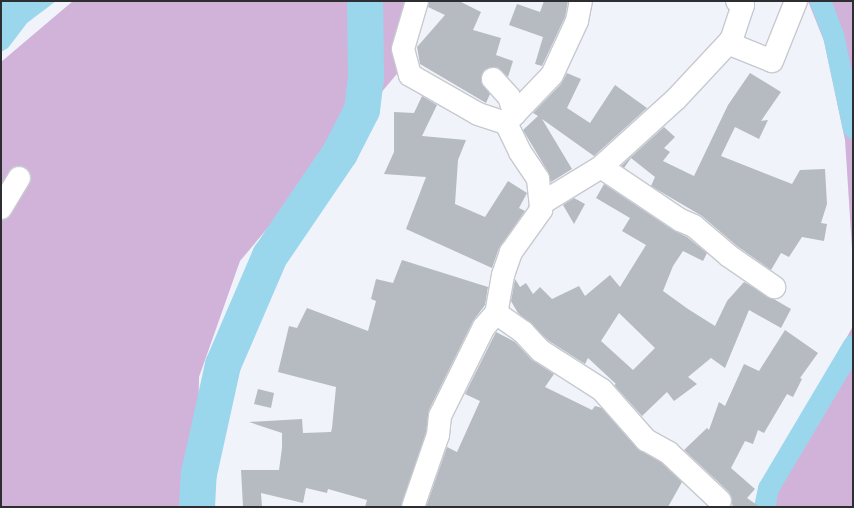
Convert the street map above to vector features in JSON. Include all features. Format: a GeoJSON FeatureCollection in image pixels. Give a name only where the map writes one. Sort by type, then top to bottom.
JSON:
{"type":"FeatureCollection","features":[{"type":"Feature","properties":{"kind":"street"},"geometry":{"type":"LineString","coordinates":[[417,1],[403,49],[410,75],[478,114],[510,119]]}},
{"type":"Feature","properties":{"kind":"street"},"geometry":{"type":"LineString","coordinates":[[510,119],[552,75],[577,21],[581,1]]}},
{"type":"Feature","properties":{"kind":"street"},"geometry":{"type":"LineString","coordinates":[[730,44],[743,5],[737,1]]}},
{"type":"Feature","properties":{"kind":"street"},"geometry":{"type":"LineString","coordinates":[[542,203],[601,167],[676,99],[730,41],[730,44],[772,61],[796,1]]}},
{"type":"Feature","properties":{"kind":"street"},"geometry":{"type":"LineString","coordinates":[[413,507],[438,435],[440,416],[484,327],[496,314],[503,274],[511,252],[541,210],[542,203],[538,179],[520,152],[510,119],[509,97],[494,79]]}},
{"type":"Feature","properties":{"kind":"street"},"geometry":{"type":"LineString","coordinates":[[601,167],[680,220],[694,226],[729,256],[774,287]]}},
{"type":"Feature","properties":{"kind":"street"},"geometry":{"type":"LineString","coordinates":[[1,208],[19,178]]}},
{"type":"Feature","properties":{"kind":"street"},"geometry":{"type":"LineString","coordinates":[[496,314],[523,332],[541,350],[602,390],[646,440],[669,453],[720,500]]}},
{"type":"Feature","properties":{"kind":"shaded area"},"geometry":{"type":"Polygon","coordinates":[[[73,1],[424,1],[401,69],[240,261],[199,377],[197,507],[1,507],[1,62],[73,1]]]}},
{"type":"Feature","properties":{"kind":"shaded area"},"geometry":{"type":"Polygon","coordinates":[[[808,1],[853,1],[853,264],[845,140],[824,41],[808,1]]]}},
{"type":"Feature","properties":{"kind":"shaded area"},"geometry":{"type":"Polygon","coordinates":[[[853,326],[853,507],[757,507],[764,488],[853,326]]]}},
{"type":"Feature","properties":{"kind":"water"},"geometry":{"type":"Polygon","coordinates":[[[1,1],[56,1],[27,23],[8,48],[1,52],[1,1]]]}},
{"type":"Feature","properties":{"kind":"building"},"geometry":{"type":"Polygon","coordinates":[[[429,1],[459,1],[481,12],[473,30],[501,38],[496,55],[513,61],[508,77],[497,67],[484,70],[481,82],[490,94],[486,103],[420,64],[417,47],[445,15],[428,7],[429,1]]]}},
{"type":"Feature","properties":{"kind":"building"},"geometry":{"type":"Polygon","coordinates":[[[544,1],[568,1],[565,17],[542,66],[535,64],[543,37],[509,25],[517,4],[540,12],[544,1]]]}},
{"type":"Feature","properties":{"kind":"building"},"geometry":{"type":"Polygon","coordinates":[[[567,73],[581,79],[567,108],[590,123],[615,85],[647,108],[594,156],[542,119],[572,169],[551,182],[548,172],[523,130],[538,116],[533,113],[561,84],[567,73]]]}},
{"type":"Feature","properties":{"kind":"building"},"geometry":{"type":"Polygon","coordinates":[[[750,73],[781,92],[761,121],[768,120],[759,139],[735,127],[721,156],[792,184],[800,170],[825,169],[827,204],[821,223],[827,224],[824,241],[802,237],[789,257],[781,253],[771,270],[737,246],[702,216],[651,186],[655,177],[631,158],[624,168],[621,166],[664,127],[675,137],[664,148],[670,152],[663,161],[694,176],[728,105],[750,73]]]}},
{"type":"Feature","properties":{"kind":"building"},"geometry":{"type":"Polygon","coordinates":[[[422,96],[437,105],[422,136],[466,140],[458,160],[455,204],[485,217],[508,181],[527,193],[519,208],[525,211],[499,248],[492,268],[406,229],[426,177],[384,174],[394,152],[394,112],[414,113],[422,96]]]}},
{"type":"Feature","properties":{"kind":"building"},"geometry":{"type":"Polygon","coordinates":[[[604,184],[673,230],[687,237],[707,253],[703,261],[683,251],[673,266],[663,291],[688,309],[715,326],[727,301],[744,282],[791,309],[781,328],[749,310],[725,368],[711,358],[688,377],[697,384],[674,401],[667,392],[642,416],[614,385],[616,384],[588,358],[585,364],[549,341],[518,313],[511,301],[515,279],[520,287],[526,283],[533,294],[540,287],[552,299],[579,286],[585,296],[610,275],[620,287],[646,245],[622,231],[630,218],[596,198],[604,184]],[[619,313],[601,341],[633,370],[655,348],[619,313]]]}},
{"type":"Feature","properties":{"kind":"building"},"geometry":{"type":"Polygon","coordinates":[[[574,198],[585,204],[574,224],[563,205],[574,198]]]}},
{"type":"Feature","properties":{"kind":"building"},"geometry":{"type":"Polygon","coordinates":[[[402,260],[488,287],[485,305],[473,321],[429,410],[426,432],[401,507],[365,507],[367,500],[328,489],[327,493],[306,488],[303,503],[261,493],[262,507],[243,507],[241,470],[279,470],[282,448],[282,433],[249,422],[302,419],[303,433],[331,432],[336,387],[278,372],[289,326],[297,328],[307,308],[368,331],[376,301],[371,299],[376,279],[393,283],[402,260]]]}},
{"type":"Feature","properties":{"kind":"building"},"geometry":{"type":"Polygon","coordinates":[[[785,330],[818,353],[800,378],[802,379],[793,397],[787,394],[764,433],[758,430],[753,444],[745,441],[731,468],[755,489],[747,498],[760,507],[733,507],[729,492],[684,450],[707,428],[709,430],[719,402],[725,406],[744,364],[759,371],[785,330]]]}},
{"type":"Feature","properties":{"kind":"building"},"geometry":{"type":"Polygon","coordinates":[[[496,332],[515,342],[532,360],[554,374],[545,387],[592,410],[595,406],[602,408],[637,448],[662,463],[682,482],[668,507],[426,507],[447,447],[457,452],[480,401],[465,394],[496,332]]]}},
{"type":"Feature","properties":{"kind":"building"},"geometry":{"type":"Polygon","coordinates":[[[258,389],[274,393],[271,408],[254,404],[258,389]]]}},
{"type":"Feature","properties":{"kind":"waterway"},"geometry":{"type":"LineString","coordinates":[[197,507],[199,474],[223,365],[270,256],[340,153],[362,110],[366,79],[365,1]]}},
{"type":"Feature","properties":{"kind":"waterway"},"geometry":{"type":"LineString","coordinates":[[820,1],[833,35],[853,128]]}},
{"type":"Feature","properties":{"kind":"waterway"},"geometry":{"type":"LineString","coordinates":[[764,507],[768,488],[853,345]]}}]}
